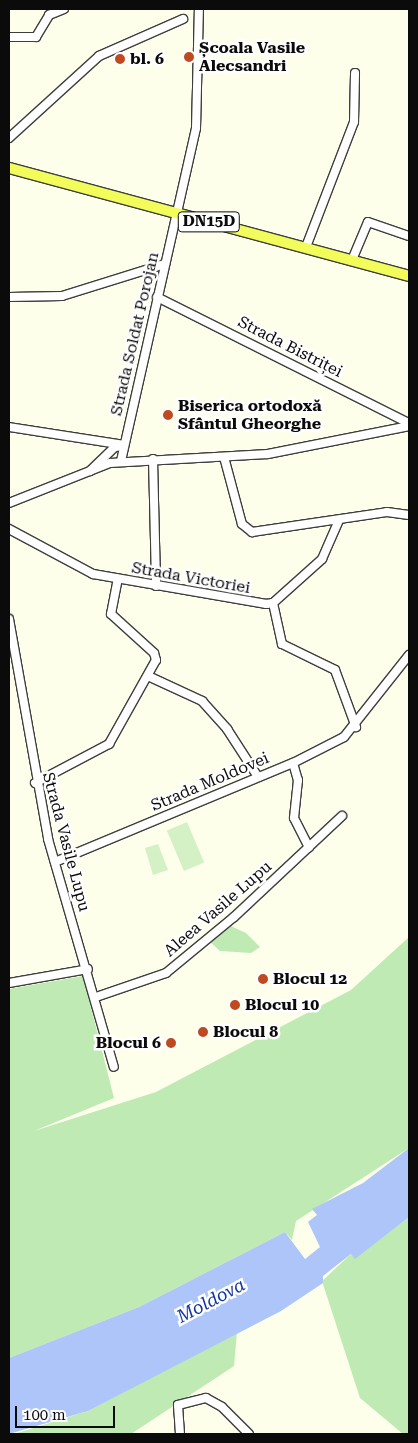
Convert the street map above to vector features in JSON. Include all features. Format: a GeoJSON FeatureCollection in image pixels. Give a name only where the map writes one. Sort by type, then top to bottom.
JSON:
{"type":"FeatureCollection","features":[{"type":"Feature","properties":{"kind":"main road","name":"DN15D"},"geometry":{"type":"LineString","coordinates":[[9,168],[409,276]]}},
{"type":"Feature","properties":{"kind":"street"},"geometry":{"type":"LineString","coordinates":[[9,36],[36,37],[49,15],[64,9]]}},
{"type":"Feature","properties":{"kind":"street"},"geometry":{"type":"LineString","coordinates":[[200,12],[208,9]]}},
{"type":"Feature","properties":{"kind":"street","name":"Strada Soldat Porojan"},"geometry":{"type":"LineString","coordinates":[[121,461],[196,128],[200,12]]}},
{"type":"Feature","properties":{"kind":"street"},"geometry":{"type":"LineString","coordinates":[[9,138],[99,56],[183,19]]}},
{"type":"Feature","properties":{"kind":"street"},"geometry":{"type":"LineString","coordinates":[[306,247],[354,122],[355,73]]}},
{"type":"Feature","properties":{"kind":"street"},"geometry":{"type":"LineString","coordinates":[[352,260],[368,222],[409,236]]}},
{"type":"Feature","properties":{"kind":"street"},"geometry":{"type":"LineString","coordinates":[[9,297],[62,296],[165,264]]}},
{"type":"Feature","properties":{"kind":"street","name":"Strada Bistriței"},"geometry":{"type":"LineString","coordinates":[[157,297],[409,425]]}},
{"type":"Feature","properties":{"kind":"street"},"geometry":{"type":"LineString","coordinates":[[9,503],[90,471],[121,461],[224,457],[302,448],[409,425]]}},
{"type":"Feature","properties":{"kind":"street"},"geometry":{"type":"LineString","coordinates":[[9,427],[124,445]]}},
{"type":"Feature","properties":{"kind":"street"},"geometry":{"type":"LineString","coordinates":[[90,471],[116,447],[124,445]]}},
{"type":"Feature","properties":{"kind":"street"},"geometry":{"type":"LineString","coordinates":[[224,457],[242,524],[252,532],[387,512],[409,515]]}},
{"type":"Feature","properties":{"kind":"street"},"geometry":{"type":"LineString","coordinates":[[153,459],[156,586]]}},
{"type":"Feature","properties":{"kind":"street"},"geometry":{"type":"LineString","coordinates":[[339,520],[322,559],[274,602],[282,644],[335,670],[356,726]]}},
{"type":"Feature","properties":{"kind":"street","name":"Strada Victoriei"},"geometry":{"type":"LineString","coordinates":[[9,528],[79,568],[118,579],[274,602]]}},
{"type":"Feature","properties":{"kind":"street"},"geometry":{"type":"LineString","coordinates":[[35,783],[109,744],[148,676],[154,653],[111,614],[118,579]]}},
{"type":"Feature","properties":{"kind":"street","name":"Strada Vasile Lupu"},"geometry":{"type":"LineString","coordinates":[[9,619],[35,783],[55,862],[96,997],[114,1067]]}},
{"type":"Feature","properties":{"kind":"street","name":"Strada Moldovei"},"geometry":{"type":"LineString","coordinates":[[55,862],[293,763],[356,726],[409,656]]}},
{"type":"Feature","properties":{"kind":"street"},"geometry":{"type":"LineString","coordinates":[[148,676],[202,701],[227,729],[258,777]]}},
{"type":"Feature","properties":{"kind":"street"},"geometry":{"type":"LineString","coordinates":[[293,763],[298,780],[294,818],[308,847]]}},
{"type":"Feature","properties":{"kind":"street","name":"Aleea Vasile Lupu"},"geometry":{"type":"LineString","coordinates":[[96,997],[166,973],[342,816]]}},
{"type":"Feature","properties":{"kind":"street"},"geometry":{"type":"LineString","coordinates":[[9,983],[88,970]]}},
{"type":"Feature","properties":{"kind":"street"},"geometry":{"type":"LineString","coordinates":[[180,1434],[178,1405],[206,1398],[222,1407],[249,1434]]}},
{"type":"Feature","properties":{"kind":"green space"},"geometry":{"type":"Polygon","coordinates":[[[187,822],[204,863],[184,871],[167,831],[187,822]]]}},
{"type":"Feature","properties":{"kind":"green space"},"geometry":{"type":"Polygon","coordinates":[[[158,844],[168,870],[153,875],[145,848],[158,844]]]}},
{"type":"Feature","properties":{"kind":"green space"},"geometry":{"type":"Polygon","coordinates":[[[231,926],[246,933],[260,947],[251,953],[220,951],[208,940],[231,926]]]}},
{"type":"Feature","properties":{"kind":"green space"},"geometry":{"type":"Polygon","coordinates":[[[409,937],[409,1148],[296,1221],[292,1240],[285,1232],[139,1307],[9,1358],[9,989],[83,976],[114,1098],[34,1131],[156,1092],[351,990],[409,937]]]}},
{"type":"Feature","properties":{"kind":"green space"},"geometry":{"type":"Polygon","coordinates":[[[409,1217],[409,1434],[403,1434],[360,1398],[322,1281],[351,1254],[355,1258],[409,1217]]]}},
{"type":"Feature","properties":{"kind":"green space"},"geometry":{"type":"Polygon","coordinates":[[[237,1332],[234,1366],[131,1434],[14,1434],[88,1411],[237,1332]]]}},
{"type":"Feature","properties":{"kind":"water","name":"Moldova"},"geometry":{"type":"Polygon","coordinates":[[[409,1148],[409,1217],[355,1259],[351,1254],[323,1276],[323,1283],[281,1311],[88,1411],[9,1434],[9,1358],[139,1307],[285,1232],[305,1259],[320,1247],[308,1222],[317,1215],[312,1209],[363,1183],[409,1148]]]}},
{"type":"Feature","properties":{"kind":"place","name":"Școala Vasile Alecsandri"},"geometry":{"type":"Point","coordinates":[189,57]}},
{"type":"Feature","properties":{"kind":"place","name":"bl. 6"},"geometry":{"type":"Point","coordinates":[120,59]}},
{"type":"Feature","properties":{"kind":"place","name":"Biserica ortodoxă Sfântul Gheorghe"},"geometry":{"type":"Point","coordinates":[168,415]}},
{"type":"Feature","properties":{"kind":"place","name":"Blocul 12"},"geometry":{"type":"Point","coordinates":[263,979]}},
{"type":"Feature","properties":{"kind":"place","name":"Blocul 10"},"geometry":{"type":"Point","coordinates":[235,1005]}},
{"type":"Feature","properties":{"kind":"place","name":"Blocul 8"},"geometry":{"type":"Point","coordinates":[203,1032]}},
{"type":"Feature","properties":{"kind":"place","name":"Blocul 6"},"geometry":{"type":"Point","coordinates":[171,1043]}}]}
